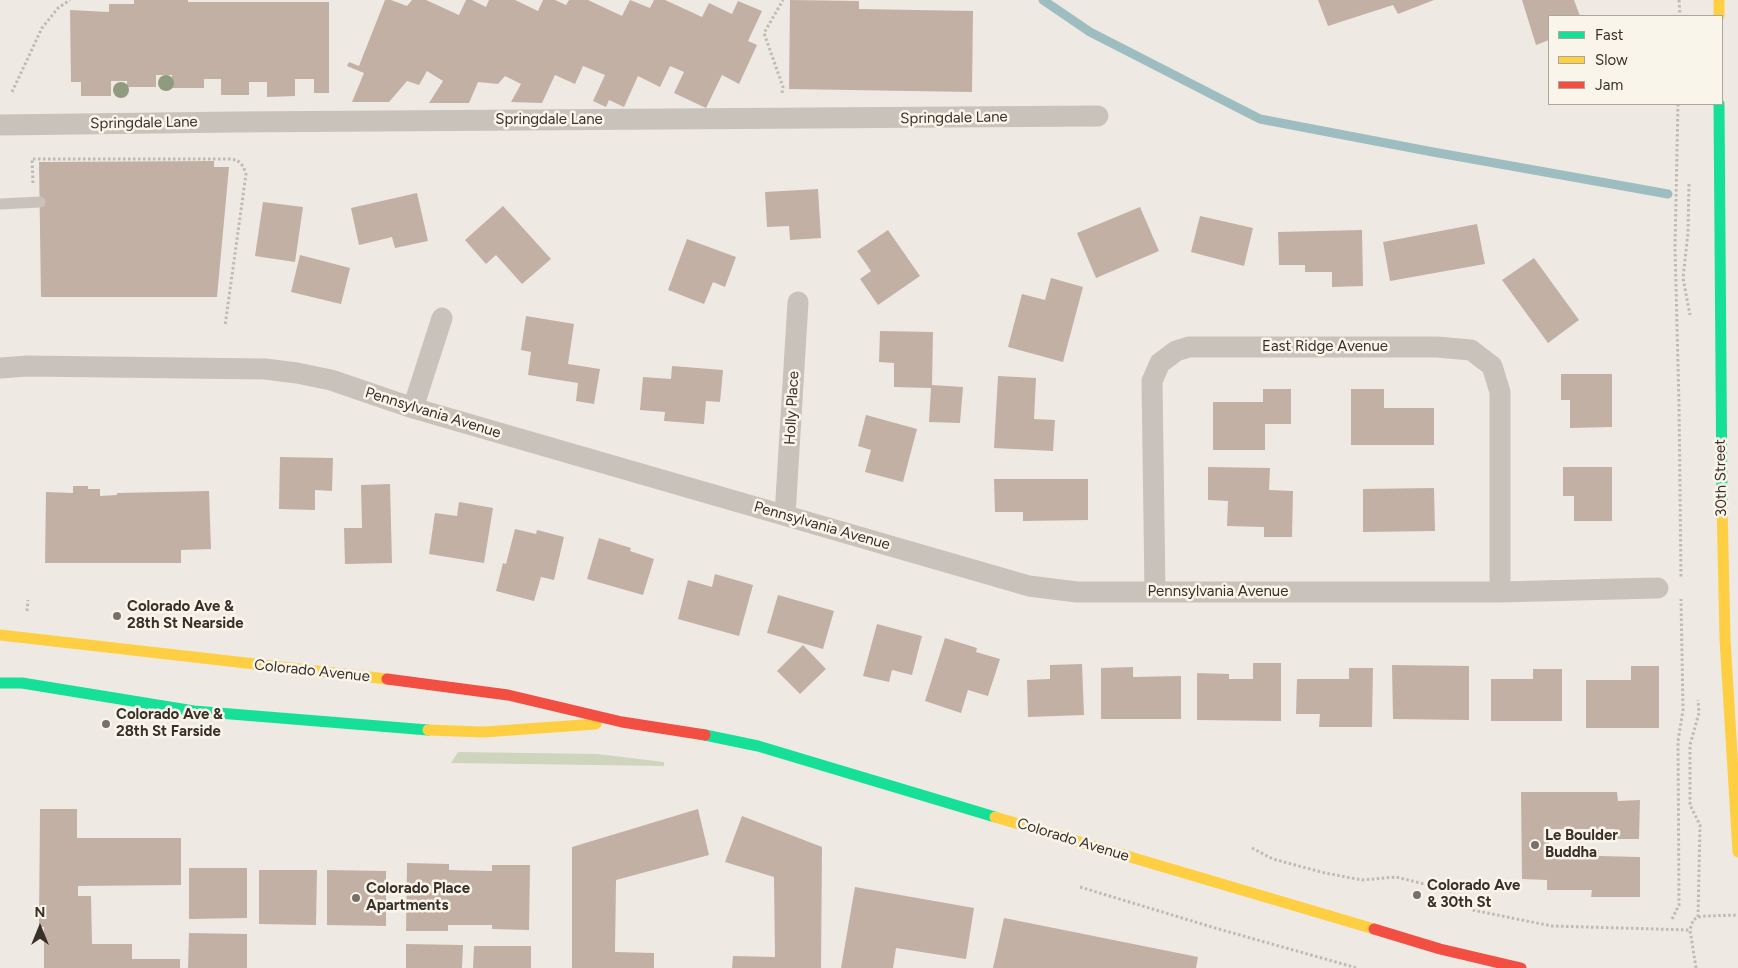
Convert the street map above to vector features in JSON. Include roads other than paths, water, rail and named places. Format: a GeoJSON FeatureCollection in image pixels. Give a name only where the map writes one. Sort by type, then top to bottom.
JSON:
{"type":"FeatureCollection","features":[{"type":"Feature","properties":{"kind":"main road"},"geometry":{"type":"LineString","coordinates":[[1719,0],[1719,15]]}},
{"type":"Feature","properties":{"kind":"main road","name":"30th Street"},"geometry":{"type":"LineString","coordinates":[[1719,105],[1725,468],[1725,639],[1738,852]]}},
{"type":"Feature","properties":{"kind":"main road","name":"Colorado Avenue"},"geometry":{"type":"LineString","coordinates":[[0,635],[365,676],[508,695],[622,722],[699,734],[758,746],[1440,949],[1522,968]]}},
{"type":"Feature","properties":{"kind":"main road","name":"Colorado Avenue"},"geometry":{"type":"LineString","coordinates":[[0,683],[22,683],[194,711],[434,731],[484,732],[622,722]]}},
{"type":"Feature","properties":{"kind":"street","name":"Springdale Lane"},"geometry":{"type":"LineString","coordinates":[[0,125],[1098,116]]}},
{"type":"Feature","properties":{"kind":"street","name":"Holly Place"},"geometry":{"type":"LineString","coordinates":[[785,515],[798,302]]}},
{"type":"Feature","properties":{"kind":"street"},"geometry":{"type":"LineString","coordinates":[[413,408],[442,318]]}},
{"type":"Feature","properties":{"kind":"street","name":"East Ridge Avenue"},"geometry":{"type":"LineString","coordinates":[[1155,592],[1152,381],[1160,363],[1176,351],[1189,347],[1437,347],[1471,350],[1492,366],[1500,392],[1500,592]]}},
{"type":"Feature","properties":{"kind":"street","name":"Pennsylvania Avenue"},"geometry":{"type":"LineString","coordinates":[[0,368],[27,366],[265,369],[298,372],[331,380],[413,408],[1030,586],[1077,592],[1500,592],[1658,588]]}},
{"type":"Feature","properties":{"kind":"lane"},"geometry":{"type":"LineString","coordinates":[[0,204],[40,202]]}},
{"type":"Feature","properties":{"kind":"waterway"},"geometry":{"type":"LineString","coordinates":[[1043,0],[1090,32],[1260,119],[1668,194]]}},
{"type":"Feature","properties":{"kind":"place","name":"Colorado Ave & 28th St Nearside"},"geometry":{"type":"Point","coordinates":[117,616]}},
{"type":"Feature","properties":{"kind":"place","name":"Colorado Ave & 28th St Farside"},"geometry":{"type":"Point","coordinates":[106,724]}},
{"type":"Feature","properties":{"kind":"place","name":"Le Boulder Buddha"},"geometry":{"type":"Point","coordinates":[1535,845]}},
{"type":"Feature","properties":{"kind":"place","name":"Colorado Ave & 30th St"},"geometry":{"type":"Point","coordinates":[1417,895]}},
{"type":"Feature","properties":{"kind":"place","name":"Colorado Place Apartments"},"geometry":{"type":"Point","coordinates":[356,898]}}]}
